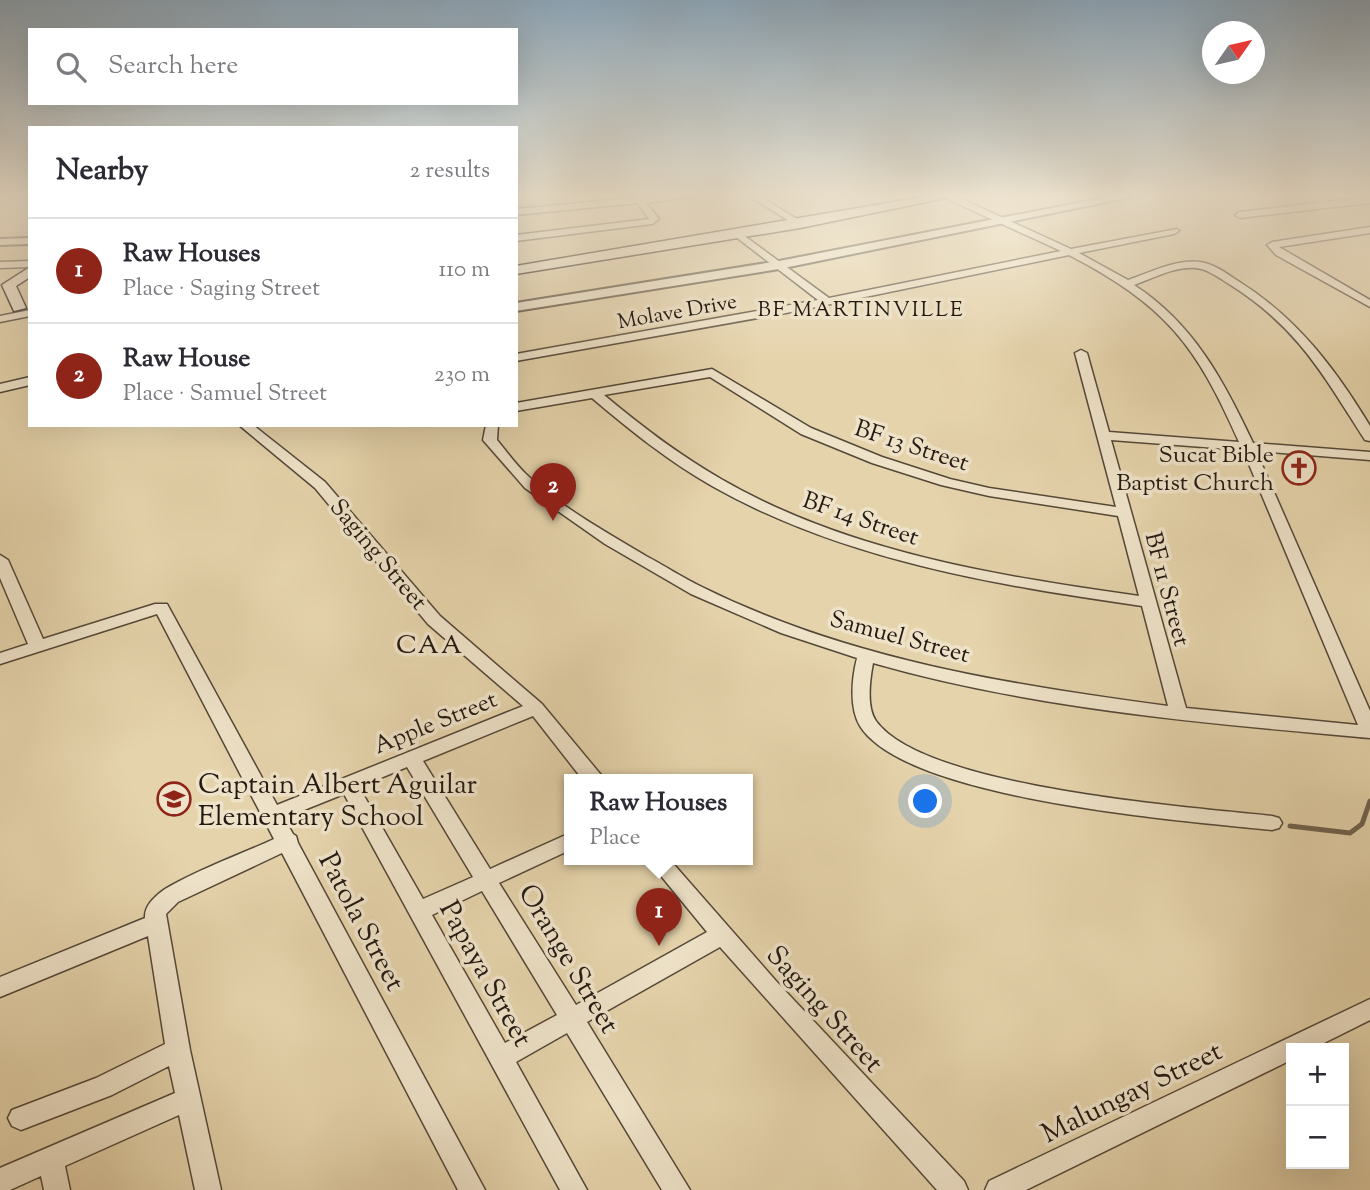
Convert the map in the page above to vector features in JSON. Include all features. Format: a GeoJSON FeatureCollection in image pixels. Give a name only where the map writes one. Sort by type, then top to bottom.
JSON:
{"type":"FeatureCollection","features":[{"type":"Feature","properties":{"kind":"main road"},"geometry":{"type":"LineString","coordinates":[[518,270],[639,251]]}},
{"type":"Feature","properties":{"kind":"main road"},"geometry":{"type":"LineString","coordinates":[[26,309],[4,289],[28,272]]}},
{"type":"Feature","properties":{"kind":"main road"},"geometry":{"type":"LineString","coordinates":[[0,312],[26,309]]}},
{"type":"Feature","properties":{"kind":"street"},"geometry":{"type":"LineString","coordinates":[[759,251],[827,302]]}},
{"type":"Feature","properties":{"kind":"street"},"geometry":{"type":"LineString","coordinates":[[518,307],[856,251]]}},
{"type":"Feature","properties":{"kind":"street"},"geometry":{"type":"LineString","coordinates":[[1062,251],[1127,284],[1164,312],[1207,363],[1370,731]]}},
{"type":"Feature","properties":{"kind":"street","name":"Molave Drive"},"geometry":{"type":"LineString","coordinates":[[518,358],[827,302],[1073,251]]}},
{"type":"Feature","properties":{"kind":"street"},"geometry":{"type":"LineString","coordinates":[[1277,251],[1370,304]]}},
{"type":"Feature","properties":{"kind":"street"},"geometry":{"type":"LineString","coordinates":[[0,265],[28,264]]}},
{"type":"Feature","properties":{"kind":"street"},"geometry":{"type":"LineString","coordinates":[[1127,284],[1189,265],[1209,268],[1236,284],[1307,341],[1326,364],[1370,437]]}},
{"type":"Feature","properties":{"kind":"street"},"geometry":{"type":"LineString","coordinates":[[0,319],[26,309]]}},
{"type":"Feature","properties":{"kind":"street","name":"BF 11 Street"},"geometry":{"type":"LineString","coordinates":[[1081,353],[1105,436],[1146,602],[1180,714]]}},
{"type":"Feature","properties":{"kind":"street","name":"BF 13 Street"},"geometry":{"type":"LineString","coordinates":[[595,394],[705,372],[718,374],[774,414],[806,431],[877,460],[989,492],[1124,512]]}},
{"type":"Feature","properties":{"kind":"street"},"geometry":{"type":"LineString","coordinates":[[0,388],[28,381]]}},
{"type":"Feature","properties":{"kind":"street"},"geometry":{"type":"LineString","coordinates":[[518,407],[595,394]]}},
{"type":"Feature","properties":{"kind":"street","name":"BF 14 Street"},"geometry":{"type":"LineString","coordinates":[[595,394],[655,446],[682,463],[724,488],[828,534],[907,559],[971,574],[1146,602]]}},
{"type":"Feature","properties":{"kind":"street","name":"Saging Street"},"geometry":{"type":"LineString","coordinates":[[248,427],[320,485],[434,620],[536,708],[589,774]]}},
{"type":"Feature","properties":{"kind":"street","name":"Samuel Street"},"geometry":{"type":"LineString","coordinates":[[492,427],[490,440],[522,478],[659,572],[738,612],[866,656],[1024,693],[1180,714],[1370,731]]}},
{"type":"Feature","properties":{"kind":"street"},"geometry":{"type":"LineString","coordinates":[[1105,436],[1370,456]]}},
{"type":"Feature","properties":{"kind":"street"},"geometry":{"type":"LineString","coordinates":[[0,560],[38,647],[0,659]]}},
{"type":"Feature","properties":{"kind":"street","name":"Patola Street"},"geometry":{"type":"LineString","coordinates":[[38,647],[161,607],[289,841],[472,1190]]}},
{"type":"Feature","properties":{"kind":"street"},"geometry":{"type":"LineString","coordinates":[[866,656],[860,674],[867,723],[900,753],[928,765],[1007,786],[1122,805],[1272,823]]}},
{"type":"Feature","properties":{"kind":"street","name":"Apple Street"},"geometry":{"type":"LineString","coordinates":[[274,814],[536,708]]}},
{"type":"Feature","properties":{"kind":"street","name":"Orange Street"},"geometry":{"type":"LineString","coordinates":[[411,758],[488,879],[572,1021],[639,1124],[677,1190]]}},
{"type":"Feature","properties":{"kind":"street","name":"Papaya Street"},"geometry":{"type":"LineString","coordinates":[[348,784],[574,1190]]}},
{"type":"Feature","properties":{"kind":"street"},"geometry":{"type":"LineString","coordinates":[[208,1190],[178,1050],[155,924],[155,911],[171,896],[289,841]]}},
{"type":"Feature","properties":{"kind":"street"},"geometry":{"type":"LineString","coordinates":[[419,911],[564,844]]}},
{"type":"Feature","properties":{"kind":"street","name":"Saging Street"},"geometry":{"type":"LineString","coordinates":[[662,865],[884,1116],[955,1190]]}},
{"type":"Feature","properties":{"kind":"street"},"geometry":{"type":"LineString","coordinates":[[0,986],[155,924]]}},
{"type":"Feature","properties":{"kind":"street"},"geometry":{"type":"LineString","coordinates":[[500,1058],[572,1021],[722,935]]}},
{"type":"Feature","properties":{"kind":"street","name":"Malungay Street"},"geometry":{"type":"LineString","coordinates":[[1301,1043],[1370,1009]]}},
{"type":"Feature","properties":{"kind":"street"},"geometry":{"type":"LineString","coordinates":[[21,1118],[103,1087],[178,1050]]}},
{"type":"Feature","properties":{"kind":"street","name":"Malungay Street"},"geometry":{"type":"LineString","coordinates":[[999,1190],[1286,1050]]}},
{"type":"Feature","properties":{"kind":"street"},"geometry":{"type":"LineString","coordinates":[[0,1181],[189,1099]]}},
{"type":"Feature","properties":{"kind":"street"},"geometry":{"type":"LineString","coordinates":[[51,1160],[57,1190]]}},
{"type":"Feature","properties":{"kind":"waterway"},"geometry":{"type":"LineString","coordinates":[[1290,826],[1350,833],[1362,824],[1370,801]]}},
{"type":"Feature","properties":{"kind":"place","name":"Sucat Bible Baptist Church"},"geometry":{"type":"Point","coordinates":[1299,468]}},
{"type":"Feature","properties":{"kind":"place","name":"Raw House"},"geometry":{"type":"Point","coordinates":[553,521]}},
{"type":"Feature","properties":{"kind":"place","name":"Captain Albert Aguilar Elementary School"},"geometry":{"type":"Point","coordinates":[174,799]}},
{"type":"Feature","properties":{"kind":"place","name":"Raw Houses"},"geometry":{"type":"Point","coordinates":[659,946]}},
{"type":"Feature","properties":{"kind":"district","name":"BF MARTINVILLE"},"geometry":{"type":"Point","coordinates":[861,309]}},
{"type":"Feature","properties":{"kind":"district","name":"CAA"},"geometry":{"type":"Point","coordinates":[430,644]}}]}
